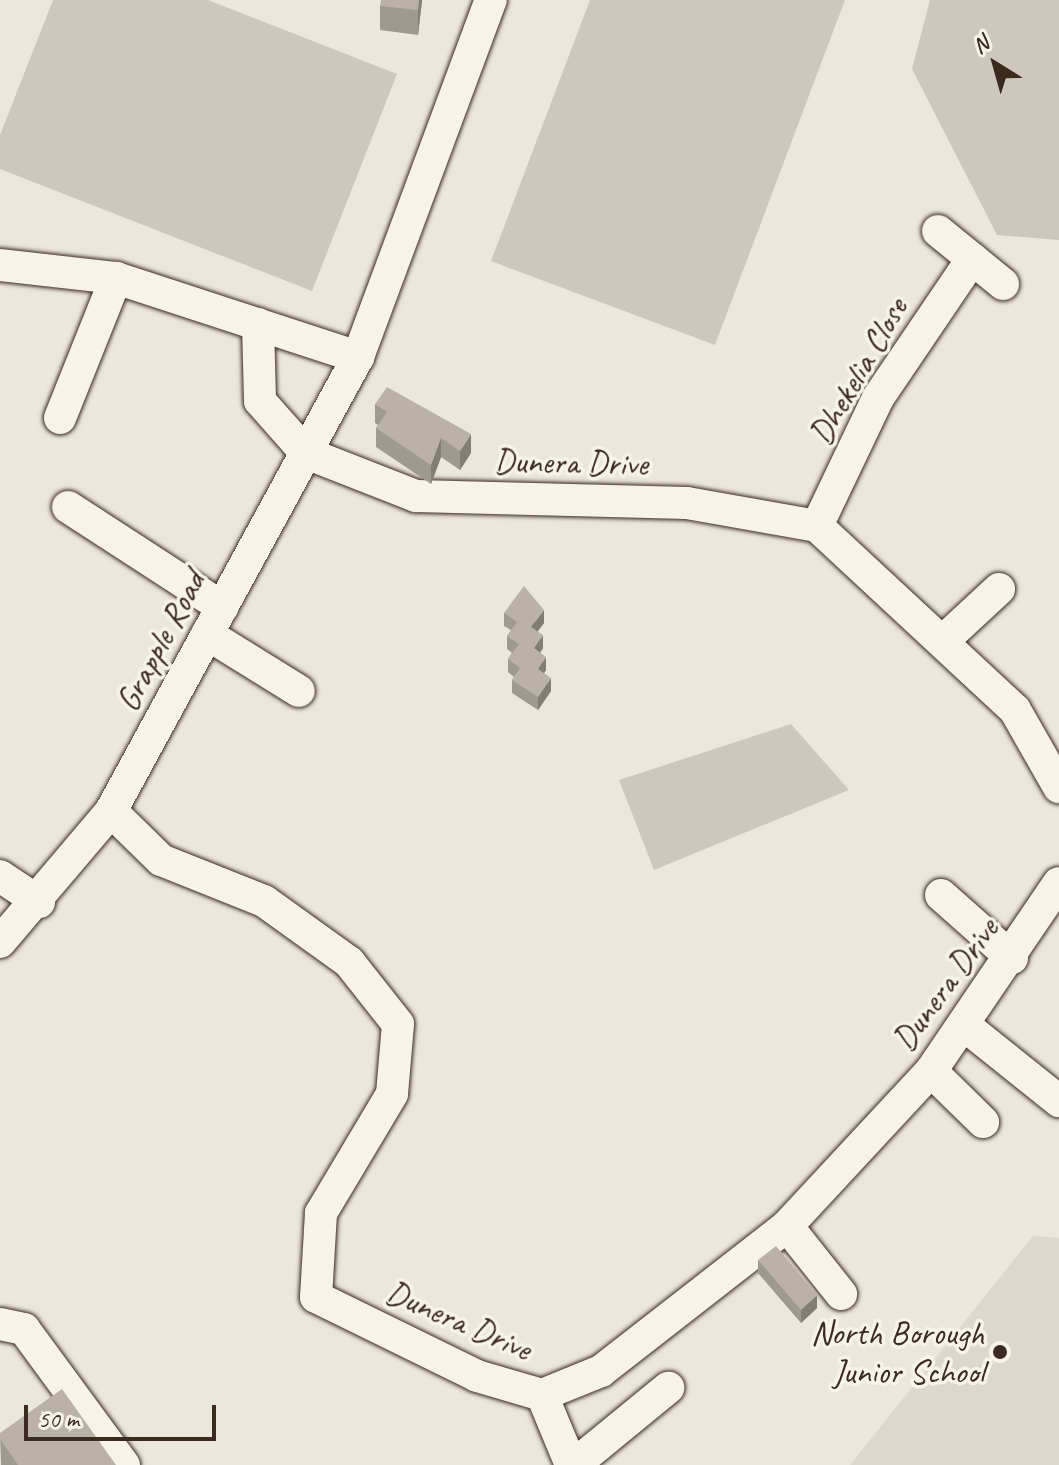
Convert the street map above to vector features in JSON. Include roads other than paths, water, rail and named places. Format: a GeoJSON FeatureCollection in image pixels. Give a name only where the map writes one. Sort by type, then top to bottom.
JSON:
{"type":"FeatureCollection","features":[{"type":"Feature","properties":{"kind":"street","name":"Grapple Road"},"geometry":{"type":"LineString","coordinates":[[0,942],[39,902],[111,811],[358,357],[491,0]]}},
{"type":"Feature","properties":{"kind":"street"},"geometry":{"type":"LineString","coordinates":[[938,231],[1003,284]]}},
{"type":"Feature","properties":{"kind":"street","name":"Dhekelia Close"},"geometry":{"type":"LineString","coordinates":[[817,526],[878,398],[972,259]]}},
{"type":"Feature","properties":{"kind":"street"},"geometry":{"type":"LineString","coordinates":[[0,265],[116,278],[358,357]]}},
{"type":"Feature","properties":{"kind":"street"},"geometry":{"type":"LineString","coordinates":[[60,418],[116,278]]}},
{"type":"Feature","properties":{"kind":"street"},"geometry":{"type":"LineString","coordinates":[[258,324],[260,401],[306,453]]}},
{"type":"Feature","properties":{"kind":"street","name":"Dunera Drive"},"geometry":{"type":"LineString","coordinates":[[306,453],[416,496],[687,503],[817,526]]}},
{"type":"Feature","properties":{"kind":"street"},"geometry":{"type":"LineString","coordinates":[[68,507],[299,691]]}},
{"type":"Feature","properties":{"kind":"street"},"geometry":{"type":"LineString","coordinates":[[817,526],[944,640],[1015,710],[1059,787]]}},
{"type":"Feature","properties":{"kind":"street"},"geometry":{"type":"LineString","coordinates":[[944,640],[999,589]]}},
{"type":"Feature","properties":{"kind":"street","name":"Dunera Drive"},"geometry":{"type":"LineString","coordinates":[[111,811],[161,860],[264,901],[349,962],[398,1024],[392,1094],[321,1213],[316,1297],[477,1376],[542,1395],[601,1371],[787,1226],[931,1071],[1012,958],[1059,883]]}},
{"type":"Feature","properties":{"kind":"street"},"geometry":{"type":"LineString","coordinates":[[0,876],[39,902]]}},
{"type":"Feature","properties":{"kind":"street"},"geometry":{"type":"LineString","coordinates":[[941,895],[1012,958]]}},
{"type":"Feature","properties":{"kind":"street"},"geometry":{"type":"LineString","coordinates":[[964,1025],[1059,1101]]}},
{"type":"Feature","properties":{"kind":"street"},"geometry":{"type":"LineString","coordinates":[[931,1071],[983,1122]]}},
{"type":"Feature","properties":{"kind":"street"},"geometry":{"type":"LineString","coordinates":[[787,1226],[841,1294]]}},
{"type":"Feature","properties":{"kind":"street"},"geometry":{"type":"LineString","coordinates":[[0,1324],[24,1329],[124,1465]]}},
{"type":"Feature","properties":{"kind":"street"},"geometry":{"type":"LineString","coordinates":[[542,1395],[572,1465],[668,1388]]}},
{"type":"Feature","properties":{"kind":"place","name":"North Borough Junior School"},"geometry":{"type":"Point","coordinates":[1000,1352]}}]}
